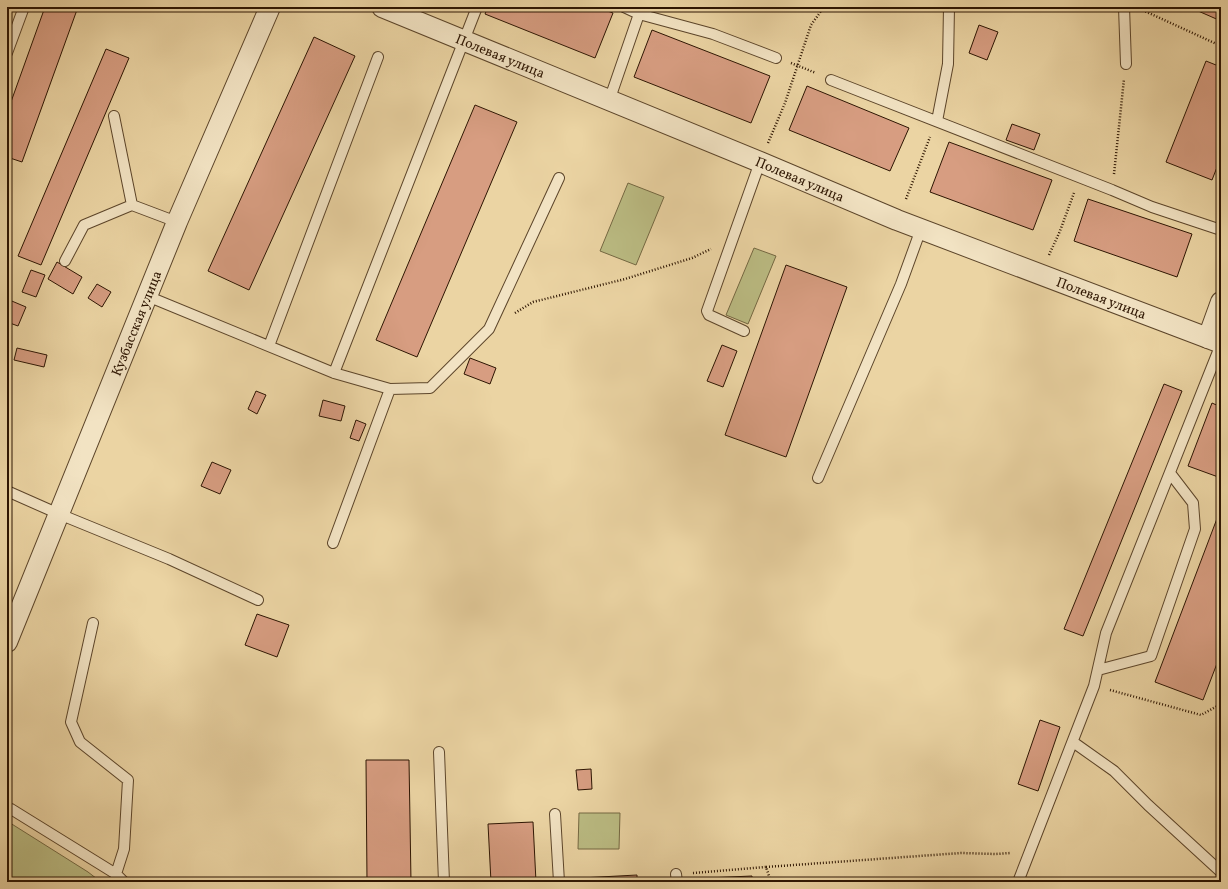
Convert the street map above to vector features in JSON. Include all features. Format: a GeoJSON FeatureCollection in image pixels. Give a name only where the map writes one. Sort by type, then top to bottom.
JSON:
{"type":"FeatureCollection","features":[{"type":"Feature","properties":{"kind":"street","name":"Кузбасская улица"},"geometry":{"type":"LineString","coordinates":[[7,642],[177,222],[270,7]]}},
{"type":"Feature","properties":{"kind":"street","name":"Полевая улица"},"geometry":{"type":"LineString","coordinates":[[382,7],[760,162],[897,220],[1217,341]]}},
{"type":"Feature","properties":{"kind":"street"},"geometry":{"type":"LineString","coordinates":[[1217,341],[1221,302]]}},
{"type":"Feature","properties":{"kind":"lane"},"geometry":{"type":"LineString","coordinates":[[7,53],[24,7]]}},
{"type":"Feature","properties":{"kind":"lane"},"geometry":{"type":"LineString","coordinates":[[334,373],[477,7]]}},
{"type":"Feature","properties":{"kind":"lane"},"geometry":{"type":"LineString","coordinates":[[624,7],[639,14],[713,34],[776,58]]}},
{"type":"Feature","properties":{"kind":"lane"},"geometry":{"type":"LineString","coordinates":[[937,121],[948,64],[949,7]]}},
{"type":"Feature","properties":{"kind":"lane"},"geometry":{"type":"LineString","coordinates":[[1124,7],[1126,64]]}},
{"type":"Feature","properties":{"kind":"lane"},"geometry":{"type":"LineString","coordinates":[[609,100],[639,14]]}},
{"type":"Feature","properties":{"kind":"lane"},"geometry":{"type":"LineString","coordinates":[[269,346],[378,57]]}},
{"type":"Feature","properties":{"kind":"lane"},"geometry":{"type":"LineString","coordinates":[[831,80],[1152,207],[1221,230]]}},
{"type":"Feature","properties":{"kind":"lane"},"geometry":{"type":"LineString","coordinates":[[114,116],[132,205]]}},
{"type":"Feature","properties":{"kind":"lane"},"geometry":{"type":"LineString","coordinates":[[744,331],[709,315],[707,311],[760,162]]}},
{"type":"Feature","properties":{"kind":"lane"},"geometry":{"type":"LineString","coordinates":[[147,296],[334,373],[390,389],[430,388],[489,329],[559,178]]}},
{"type":"Feature","properties":{"kind":"lane"},"geometry":{"type":"LineString","coordinates":[[65,261],[84,224],[132,205],[177,222]]}},
{"type":"Feature","properties":{"kind":"lane"},"geometry":{"type":"LineString","coordinates":[[818,478],[901,284],[922,229]]}},
{"type":"Feature","properties":{"kind":"lane"},"geometry":{"type":"LineString","coordinates":[[1018,882],[1094,686],[1106,633],[1170,473],[1217,341]]}},
{"type":"Feature","properties":{"kind":"lane"},"geometry":{"type":"LineString","coordinates":[[333,543],[390,389]]}},
{"type":"Feature","properties":{"kind":"lane"},"geometry":{"type":"LineString","coordinates":[[1098,670],[1151,656],[1195,529],[1193,502],[1170,473]]}},
{"type":"Feature","properties":{"kind":"lane"},"geometry":{"type":"LineString","coordinates":[[7,491],[169,559],[258,600]]}},
{"type":"Feature","properties":{"kind":"lane"},"geometry":{"type":"LineString","coordinates":[[93,623],[71,722],[80,742],[128,780],[124,849],[116,874]]}},
{"type":"Feature","properties":{"kind":"lane"},"geometry":{"type":"LineString","coordinates":[[1073,742],[1114,770],[1148,805],[1221,872]]}},
{"type":"Feature","properties":{"kind":"lane"},"geometry":{"type":"LineString","coordinates":[[439,752],[444,882]]}},
{"type":"Feature","properties":{"kind":"lane"},"geometry":{"type":"LineString","coordinates":[[7,808],[11,809],[116,874],[124,882]]}},
{"type":"Feature","properties":{"kind":"lane"},"geometry":{"type":"LineString","coordinates":[[555,814],[559,882]]}},
{"type":"Feature","properties":{"kind":"path"},"geometry":{"type":"LineString","coordinates":[[760,162],[785,104],[811,25],[824,7]]}},
{"type":"Feature","properties":{"kind":"path"},"geometry":{"type":"LineString","coordinates":[[1136,7],[1221,46]]}},
{"type":"Feature","properties":{"kind":"path"},"geometry":{"type":"LineString","coordinates":[[776,58],[831,80]]}},
{"type":"Feature","properties":{"kind":"path"},"geometry":{"type":"LineString","coordinates":[[1112,190],[1126,64]]}},
{"type":"Feature","properties":{"kind":"path"},"geometry":{"type":"LineString","coordinates":[[897,220],[937,121]]}},
{"type":"Feature","properties":{"kind":"path"},"geometry":{"type":"LineString","coordinates":[[1041,274],[1060,231],[1079,178]]}},
{"type":"Feature","properties":{"kind":"path"},"geometry":{"type":"LineString","coordinates":[[489,329],[533,302],[625,279],[692,258],[733,239]]}},
{"type":"Feature","properties":{"kind":"path"},"geometry":{"type":"LineString","coordinates":[[1094,686],[1201,716],[1221,704]]}},
{"type":"Feature","properties":{"kind":"path"},"geometry":{"type":"LineString","coordinates":[[676,878],[766,867],[961,853],[995,854],[1016,852],[1036,838]]}},
{"type":"Feature","properties":{"kind":"path"},"geometry":{"type":"LineString","coordinates":[[766,867],[771,882]]}},
{"type":"Feature","properties":{"kind":"green space"},"geometry":{"type":"Polygon","coordinates":[[[628,183],[664,197],[636,265],[600,251],[628,183]]]}},
{"type":"Feature","properties":{"kind":"green space"},"geometry":{"type":"Polygon","coordinates":[[[754,248],[776,256],[748,324],[726,315],[754,248]]]}},
{"type":"Feature","properties":{"kind":"green space"},"geometry":{"type":"Polygon","coordinates":[[[579,813],[620,813],[619,849],[578,849],[579,813]]]}},
{"type":"Feature","properties":{"kind":"green space"},"geometry":{"type":"Polygon","coordinates":[[[7,821],[88,872],[101,882],[7,882],[7,821]]]}},
{"type":"Feature","properties":{"kind":"building"},"geometry":{"type":"Polygon","coordinates":[[[45,7],[78,7],[22,162],[7,157],[7,113],[45,7]]]}},
{"type":"Feature","properties":{"kind":"building"},"geometry":{"type":"Polygon","coordinates":[[[488,7],[597,7],[613,13],[595,58],[485,14],[488,7]]]}},
{"type":"Feature","properties":{"kind":"building"},"geometry":{"type":"Polygon","coordinates":[[[1189,7],[1221,7],[1221,21],[1189,7]]]}},
{"type":"Feature","properties":{"kind":"building"},"geometry":{"type":"Polygon","coordinates":[[[979,25],[998,32],[987,60],[969,53],[979,25]]]}},
{"type":"Feature","properties":{"kind":"building"},"geometry":{"type":"Polygon","coordinates":[[[652,30],[770,76],[751,123],[634,77],[652,30]]]}},
{"type":"Feature","properties":{"kind":"building"},"geometry":{"type":"Polygon","coordinates":[[[314,37],[355,56],[249,290],[208,271],[314,37]]]}},
{"type":"Feature","properties":{"kind":"building"},"geometry":{"type":"Polygon","coordinates":[[[106,49],[129,58],[41,265],[18,256],[106,49]]]}},
{"type":"Feature","properties":{"kind":"building"},"geometry":{"type":"Polygon","coordinates":[[[1206,61],[1221,67],[1221,157],[1212,180],[1166,162],[1206,61]]]}},
{"type":"Feature","properties":{"kind":"building"},"geometry":{"type":"Polygon","coordinates":[[[807,86],[909,128],[890,171],[789,130],[807,86]]]}},
{"type":"Feature","properties":{"kind":"building"},"geometry":{"type":"Polygon","coordinates":[[[475,105],[517,122],[417,357],[376,340],[475,105]]]}},
{"type":"Feature","properties":{"kind":"building"},"geometry":{"type":"Polygon","coordinates":[[[1012,124],[1040,134],[1034,150],[1006,140],[1012,124]]]}},
{"type":"Feature","properties":{"kind":"building"},"geometry":{"type":"Polygon","coordinates":[[[949,142],[1052,180],[1033,230],[930,192],[949,142]]]}},
{"type":"Feature","properties":{"kind":"building"},"geometry":{"type":"Polygon","coordinates":[[[1088,199],[1192,234],[1177,277],[1074,241],[1088,199]]]}},
{"type":"Feature","properties":{"kind":"building"},"geometry":{"type":"Polygon","coordinates":[[[57,262],[82,277],[73,294],[48,279],[57,262]]]}},
{"type":"Feature","properties":{"kind":"building"},"geometry":{"type":"Polygon","coordinates":[[[786,265],[847,287],[786,457],[725,435],[786,265]]]}},
{"type":"Feature","properties":{"kind":"building"},"geometry":{"type":"Polygon","coordinates":[[[31,270],[45,275],[36,297],[22,292],[31,270]]]}},
{"type":"Feature","properties":{"kind":"building"},"geometry":{"type":"Polygon","coordinates":[[[97,284],[111,292],[102,307],[88,298],[97,284]]]}},
{"type":"Feature","properties":{"kind":"building"},"geometry":{"type":"Polygon","coordinates":[[[7,299],[26,307],[18,326],[7,322],[7,299]]]}},
{"type":"Feature","properties":{"kind":"building"},"geometry":{"type":"Polygon","coordinates":[[[722,345],[737,351],[723,387],[707,381],[722,345]]]}},
{"type":"Feature","properties":{"kind":"building"},"geometry":{"type":"Polygon","coordinates":[[[17,348],[47,355],[44,367],[14,360],[17,348]]]}},
{"type":"Feature","properties":{"kind":"building"},"geometry":{"type":"Polygon","coordinates":[[[470,358],[496,368],[490,384],[464,374],[470,358]]]}},
{"type":"Feature","properties":{"kind":"building"},"geometry":{"type":"Polygon","coordinates":[[[1164,384],[1182,391],[1083,636],[1064,629],[1164,384]]]}},
{"type":"Feature","properties":{"kind":"building"},"geometry":{"type":"Polygon","coordinates":[[[256,391],[266,395],[257,414],[248,409],[256,391]]]}},
{"type":"Feature","properties":{"kind":"building"},"geometry":{"type":"Polygon","coordinates":[[[323,400],[345,406],[341,421],[319,416],[323,400]]]}},
{"type":"Feature","properties":{"kind":"building"},"geometry":{"type":"Polygon","coordinates":[[[1212,403],[1221,407],[1221,478],[1188,466],[1212,403]]]}},
{"type":"Feature","properties":{"kind":"building"},"geometry":{"type":"Polygon","coordinates":[[[356,420],[366,424],[359,441],[350,438],[356,420]]]}},
{"type":"Feature","properties":{"kind":"building"},"geometry":{"type":"Polygon","coordinates":[[[212,462],[231,470],[220,494],[201,486],[212,462]]]}},
{"type":"Feature","properties":{"kind":"building"},"geometry":{"type":"Polygon","coordinates":[[[1221,508],[1221,653],[1203,700],[1155,682],[1221,508]]]}},
{"type":"Feature","properties":{"kind":"building"},"geometry":{"type":"Polygon","coordinates":[[[257,614],[289,625],[277,657],[245,645],[257,614]]]}},
{"type":"Feature","properties":{"kind":"building"},"geometry":{"type":"Polygon","coordinates":[[[1040,720],[1060,727],[1038,791],[1018,784],[1040,720]]]}},
{"type":"Feature","properties":{"kind":"building"},"geometry":{"type":"Polygon","coordinates":[[[366,760],[409,760],[411,882],[367,882],[366,760]]]}},
{"type":"Feature","properties":{"kind":"building"},"geometry":{"type":"Polygon","coordinates":[[[591,769],[592,789],[578,790],[576,770],[591,769]]]}},
{"type":"Feature","properties":{"kind":"building"},"geometry":{"type":"Polygon","coordinates":[[[533,822],[536,882],[491,882],[488,824],[533,822]]]}},
{"type":"Feature","properties":{"kind":"building"},"geometry":{"type":"Polygon","coordinates":[[[637,875],[637,882],[581,882],[581,878],[637,875]]]}},
{"type":"Feature","properties":{"kind":"building"},"geometry":{"type":"Polygon","coordinates":[[[752,876],[752,882],[707,882],[707,878],[752,876]]]}}]}
